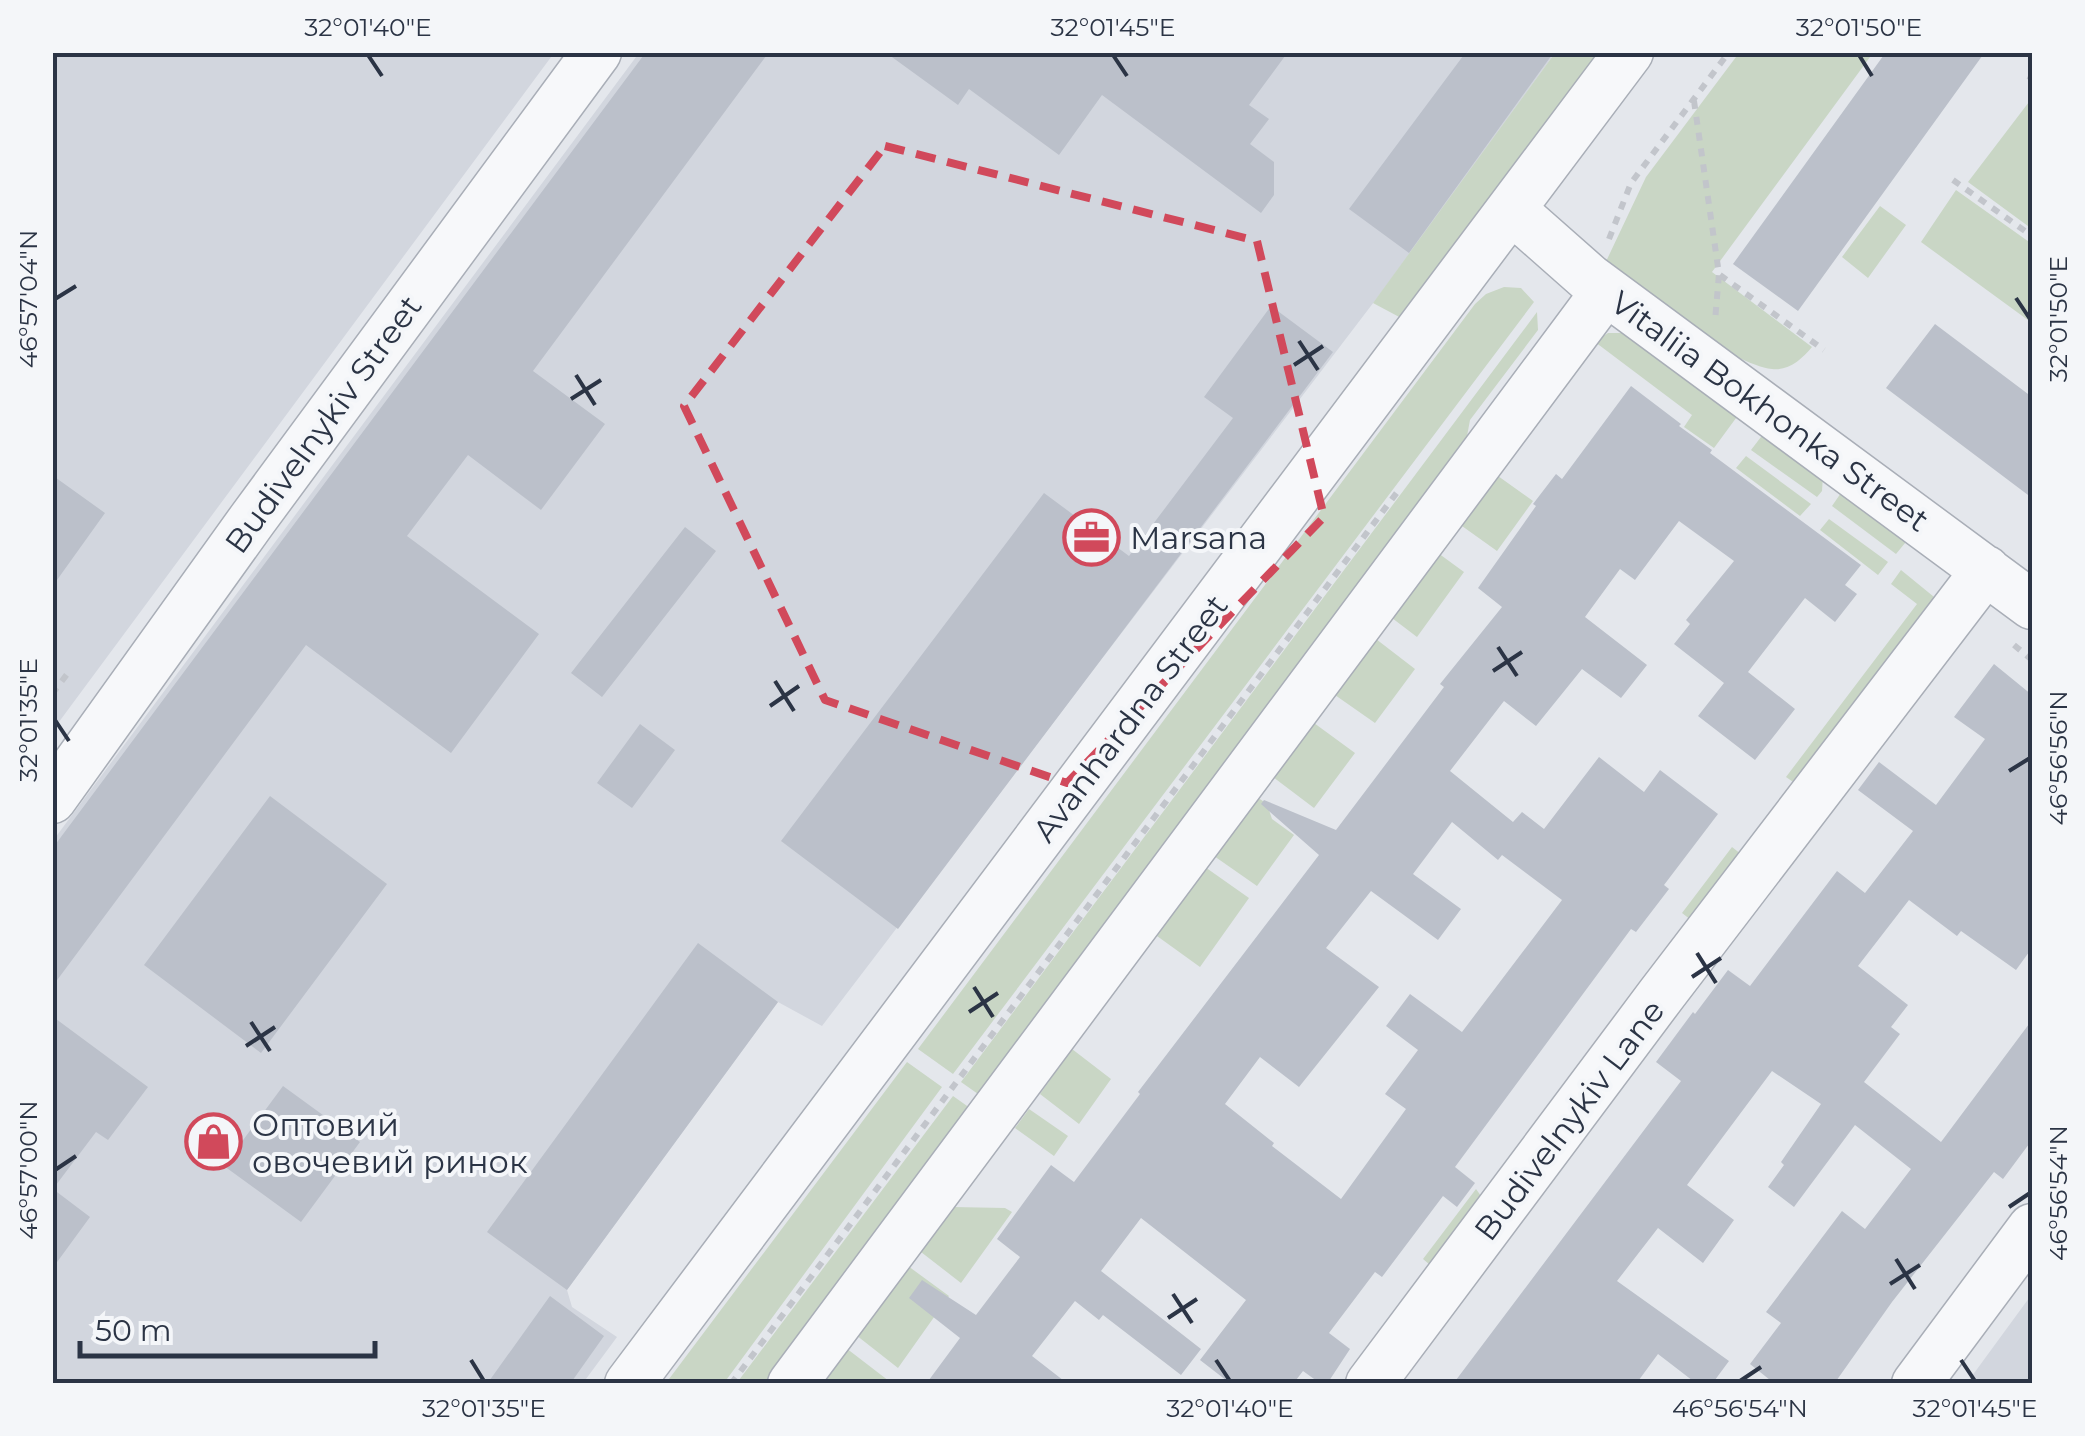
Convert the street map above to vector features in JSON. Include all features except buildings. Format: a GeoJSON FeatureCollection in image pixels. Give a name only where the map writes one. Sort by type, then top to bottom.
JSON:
{"type":"FeatureCollection","features":[{"type":"Feature","properties":{"kind":"street","name":"Budivelnykiv Street"},"geometry":{"type":"LineString","coordinates":[[52,799],[597,52]]}},
{"type":"Feature","properties":{"kind":"street","name":"Avanhardna Street"},"geometry":{"type":"LineString","coordinates":[[630,1384],[1629,52]]}},
{"type":"Feature","properties":{"kind":"street","name":"Vitaliia Bokhonka Street"},"geometry":{"type":"LineString","coordinates":[[1512,210],[1606,291],[2032,605]]}},
{"type":"Feature","properties":{"kind":"street"},"geometry":{"type":"LineString","coordinates":[[792,1384],[1606,291]]}},
{"type":"Feature","properties":{"kind":"street","name":"Budivelnykiv Lane"},"geometry":{"type":"LineString","coordinates":[[1370,1384],[1986,570]]}},
{"type":"Feature","properties":{"kind":"street"},"geometry":{"type":"LineString","coordinates":[[1916,1384],[2032,1228]]}},
{"type":"Feature","properties":{"kind":"path"},"geometry":{"type":"LineString","coordinates":[[1694,99],[1719,274],[1824,350]]}},
{"type":"Feature","properties":{"kind":"path"},"geometry":{"type":"LineString","coordinates":[[1953,180],[2032,236]]}},
{"type":"Feature","properties":{"kind":"path"},"geometry":{"type":"LineString","coordinates":[[52,694],[70,669]]}},
{"type":"Feature","properties":{"kind":"highlighted area"},"geometry":{"type":"Polygon","coordinates":[[[885,146],[1257,241],[1324,517],[1067,783],[825,700],[684,406],[885,146]]]}},
{"type":"Feature","properties":{"kind":"shaded area"},"geometry":{"type":"Polygon","coordinates":[[[53,53],[554,53],[53,730],[53,53]]]}},
{"type":"Feature","properties":{"kind":"shaded area"},"geometry":{"type":"Polygon","coordinates":[[[639,53],[1555,53],[1380,294],[822,1026],[778,1002],[567,1290],[572,1307],[617,1337],[583,1383],[53,1383],[52,842],[639,53]]]}},
{"type":"Feature","properties":{"kind":"shaded area"},"geometry":{"type":"Polygon","coordinates":[[[2032,1294],[2032,1383],[1966,1384],[1972,1376],[2032,1294]]]}},
{"type":"Feature","properties":{"kind":"green space"},"geometry":{"type":"Polygon","coordinates":[[[1555,53],[1604,53],[1403,319],[1373,303],[1555,53]]]}},
{"type":"Feature","properties":{"kind":"green space"},"geometry":{"type":"Polygon","coordinates":[[[1739,53],[1873,53],[1712,272],[1812,347],[1795,363],[1778,369],[1755,365],[1734,355],[1602,270],[1646,177],[1739,53]]]}},
{"type":"Feature","properties":{"kind":"green space"},"geometry":{"type":"Polygon","coordinates":[[[2032,98],[2032,229],[1968,182],[2032,98]]]}},
{"type":"Feature","properties":{"kind":"green space"},"geometry":{"type":"Polygon","coordinates":[[[1956,190],[2032,244],[2032,323],[1921,242],[1956,190]]]}},
{"type":"Feature","properties":{"kind":"green space"},"geometry":{"type":"Polygon","coordinates":[[[1880,206],[1906,225],[1868,278],[1842,257],[1880,206]]]}},
{"type":"Feature","properties":{"kind":"green space"},"geometry":{"type":"Polygon","coordinates":[[[1504,287],[1521,288],[1534,302],[953,1074],[918,1049],[1475,304],[1486,294],[1504,287]]]}},
{"type":"Feature","properties":{"kind":"green space"},"geometry":{"type":"Polygon","coordinates":[[[1537,312],[1538,330],[1470,420],[1465,447],[1117,916],[978,1094],[961,1082],[1537,312]]]}},
{"type":"Feature","properties":{"kind":"green space"},"geometry":{"type":"Polygon","coordinates":[[[1608,333],[1625,333],[1739,414],[1714,448],[1684,427],[1692,415],[1595,342],[1608,333]]]}},
{"type":"Feature","properties":{"kind":"green space"},"geometry":{"type":"Polygon","coordinates":[[[1764,433],[1823,475],[1822,491],[1817,497],[1751,450],[1764,433]]]}},
{"type":"Feature","properties":{"kind":"green space"},"geometry":{"type":"Polygon","coordinates":[[[1746,456],[1811,504],[1800,516],[1736,468],[1746,456]]]}},
{"type":"Feature","properties":{"kind":"green space"},"geometry":{"type":"Polygon","coordinates":[[[1498,476],[1533,501],[1497,551],[1462,526],[1498,476]]]}},
{"type":"Feature","properties":{"kind":"green space"},"geometry":{"type":"Polygon","coordinates":[[[1843,490],[1910,537],[1896,554],[1832,506],[1843,490]]]}},
{"type":"Feature","properties":{"kind":"green space"},"geometry":{"type":"Polygon","coordinates":[[[1829,519],[1888,562],[1878,575],[1820,530],[1829,519]]]}},
{"type":"Feature","properties":{"kind":"green space"},"geometry":{"type":"Polygon","coordinates":[[[1438,553],[1464,572],[1417,637],[1392,618],[1438,553]]]}},
{"type":"Feature","properties":{"kind":"green space"},"geometry":{"type":"Polygon","coordinates":[[[1901,570],[1939,601],[1806,791],[1786,777],[1917,604],[1891,584],[1901,570]]]}},
{"type":"Feature","properties":{"kind":"green space"},"geometry":{"type":"Polygon","coordinates":[[[1376,639],[1415,669],[1375,723],[1335,695],[1376,639]]]}},
{"type":"Feature","properties":{"kind":"green space"},"geometry":{"type":"Polygon","coordinates":[[[1314,723],[1355,753],[1314,808],[1273,777],[1314,723]]]}},
{"type":"Feature","properties":{"kind":"green space"},"geometry":{"type":"Polygon","coordinates":[[[1257,797],[1267,804],[1272,819],[1294,835],[1257,886],[1214,856],[1257,797]]]}},
{"type":"Feature","properties":{"kind":"green space"},"geometry":{"type":"Polygon","coordinates":[[[1732,847],[1751,862],[1700,927],[1682,913],[1732,847]]]}},
{"type":"Feature","properties":{"kind":"green space"},"geometry":{"type":"Polygon","coordinates":[[[1205,867],[1249,898],[1200,967],[1157,936],[1205,867]]]}},
{"type":"Feature","properties":{"kind":"green space"},"geometry":{"type":"Polygon","coordinates":[[[1072,1049],[1111,1079],[1079,1124],[1040,1094],[1072,1049]]]}},
{"type":"Feature","properties":{"kind":"green space"},"geometry":{"type":"Polygon","coordinates":[[[907,1062],[942,1087],[724,1383],[666,1383],[907,1062]]]}},
{"type":"Feature","properties":{"kind":"green space"},"geometry":{"type":"Polygon","coordinates":[[[953,1096],[970,1108],[765,1383],[736,1384],[953,1096]]]}},
{"type":"Feature","properties":{"kind":"green space"},"geometry":{"type":"Polygon","coordinates":[[[1029,1109],[1068,1136],[1054,1156],[1015,1128],[1029,1109]]]}},
{"type":"Feature","properties":{"kind":"green space"},"geometry":{"type":"Polygon","coordinates":[[[1476,1189],[1486,1203],[1442,1275],[1423,1259],[1476,1189]]]}},
{"type":"Feature","properties":{"kind":"green space"},"geometry":{"type":"Polygon","coordinates":[[[953,1207],[1005,1208],[1012,1212],[961,1283],[921,1252],[953,1207]]]}},
{"type":"Feature","properties":{"kind":"green space"},"geometry":{"type":"Polygon","coordinates":[[[908,1266],[949,1296],[898,1368],[856,1335],[908,1266]]]}},
{"type":"Feature","properties":{"kind":"green space"},"geometry":{"type":"Polygon","coordinates":[[[846,1348],[889,1381],[887,1384],[820,1384],[846,1348]]]}},
{"type":"Feature","properties":{"kind":"place","name":"Marsana"},"geometry":{"type":"Point","coordinates":[1091,537]}},
{"type":"Feature","properties":{"kind":"place","name":"Оптовий овочевий ринок"},"geometry":{"type":"Point","coordinates":[213,1142]}}]}
